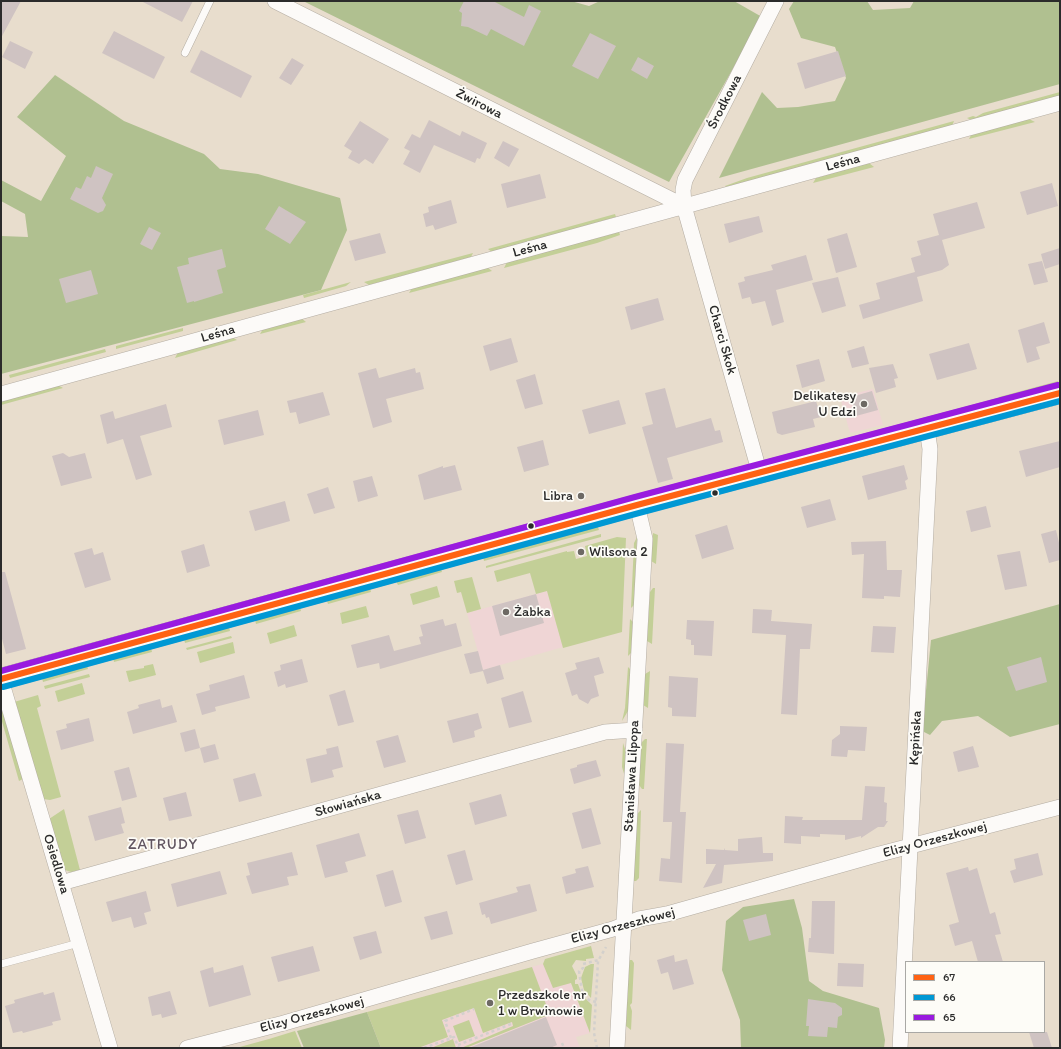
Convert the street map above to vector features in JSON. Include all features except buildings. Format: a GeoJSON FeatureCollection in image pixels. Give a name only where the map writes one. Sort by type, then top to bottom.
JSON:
{"type":"FeatureCollection","features":[{"type":"Feature","properties":{"kind":"street","name":"Żwirowa"},"geometry":{"type":"LineString","coordinates":[[275,1],[684,206]]}},
{"type":"Feature","properties":{"kind":"street","name":"Środkowa"},"geometry":{"type":"LineString","coordinates":[[684,206],[683,190],[685,180],[771,3]]}},
{"type":"Feature","properties":{"kind":"street","name":"Leśna"},"geometry":{"type":"LineString","coordinates":[[1,394],[1060,103]]}},
{"type":"Feature","properties":{"kind":"street","name":"Charci Skok"},"geometry":{"type":"LineString","coordinates":[[684,206],[760,474]]}},
{"type":"Feature","properties":{"kind":"street"},"geometry":{"type":"LineString","coordinates":[[1,680],[637,505],[760,474],[1060,393]]}},
{"type":"Feature","properties":{"kind":"street","name":"Kępińska"},"geometry":{"type":"LineString","coordinates":[[900,1048],[930,449],[927,429]]}},
{"type":"Feature","properties":{"kind":"street","name":"Stanisława Lilpopa"},"geometry":{"type":"LineString","coordinates":[[617,1048],[645,538],[637,505]]}},
{"type":"Feature","properties":{"kind":"street","name":"Osiedlowa"},"geometry":{"type":"LineString","coordinates":[[1,680],[110,1048]]}},
{"type":"Feature","properties":{"kind":"street","name":"Słowiańska"},"geometry":{"type":"LineString","coordinates":[[61,884],[605,732],[635,730]]}},
{"type":"Feature","properties":{"kind":"street","name":"Elizy Orzeszkowej"},"geometry":{"type":"LineString","coordinates":[[187,1048],[379,996],[624,926],[639,919],[667,914],[911,846],[1060,807]]}},
{"type":"Feature","properties":{"kind":"lane"},"geometry":{"type":"LineString","coordinates":[[185,53],[210,1]]}},
{"type":"Feature","properties":{"kind":"lane"},"geometry":{"type":"LineString","coordinates":[[1,964],[79,943]]}},
{"type":"Feature","properties":{"kind":"path"},"geometry":{"type":"LineString","coordinates":[[597,1048],[594,1033],[598,960],[607,942]]}},
{"type":"Feature","properties":{"kind":"path"},"geometry":{"type":"LineString","coordinates":[[596,1002],[589,1000],[582,991],[579,971],[583,969],[583,964],[598,960]]}},
{"type":"Feature","properties":{"kind":"path"},"geometry":{"type":"LineString","coordinates":[[451,1038],[445,1021],[474,1009]]}},
{"type":"Feature","properties":{"kind":"path"},"geometry":{"type":"LineString","coordinates":[[424,1048],[454,1037],[458,1047],[511,1024]]}},
{"type":"Feature","properties":{"kind":"path"},"geometry":{"type":"LineString","coordinates":[[562,1043],[564,1048]]}},
{"type":"Feature","properties":{"kind":"shaded area"},"geometry":{"type":"Polygon","coordinates":[[[873,389],[883,425],[850,433],[840,397],[873,389]]]}},
{"type":"Feature","properties":{"kind":"shaded area"},"geometry":{"type":"Polygon","coordinates":[[[547,591],[563,647],[483,670],[467,613],[547,591]]]}},
{"type":"Feature","properties":{"kind":"shaded area","name":"Przedszkole nr 1 w Brwinowie"},"geometry":{"type":"Polygon","coordinates":[[[561,959],[590,1033],[576,1037],[580,1048],[381,1048],[367,1012],[561,959]]]}},
{"type":"Feature","properties":{"kind":"green space"},"geometry":{"type":"Polygon","coordinates":[[[303,1],[571,1],[589,6],[600,1],[734,1],[762,17],[669,182],[303,1]]]}},
{"type":"Feature","properties":{"kind":"green space"},"geometry":{"type":"Polygon","coordinates":[[[794,1],[867,1],[873,10],[910,8],[914,1],[1060,1],[1060,84],[719,178],[762,92],[777,108],[798,107],[835,101],[846,78],[835,47],[801,38],[789,9],[794,1]]]}},
{"type":"Feature","properties":{"kind":"green space"},"geometry":{"type":"Polygon","coordinates":[[[55,75],[124,121],[204,154],[220,169],[258,174],[340,198],[347,230],[321,290],[1,374],[1,236],[28,237],[25,214],[1,201],[1,180],[41,201],[66,156],[17,117],[55,75]]]}},
{"type":"Feature","properties":{"kind":"green space"},"geometry":{"type":"Polygon","coordinates":[[[1060,92],[1060,96],[971,120],[967,118],[973,116],[976,117],[983,113],[1060,92]]]}},
{"type":"Feature","properties":{"kind":"green space"},"geometry":{"type":"Polygon","coordinates":[[[1029,119],[1035,122],[969,139],[971,135],[1029,119]]]}},
{"type":"Feature","properties":{"kind":"green space"},"geometry":{"type":"Polygon","coordinates":[[[954,121],[952,126],[726,187],[725,186],[747,178],[954,121]]]}},
{"type":"Feature","properties":{"kind":"green space"},"geometry":{"type":"Polygon","coordinates":[[[869,163],[874,167],[813,183],[816,178],[869,163]]]}},
{"type":"Feature","properties":{"kind":"green space"},"geometry":{"type":"Polygon","coordinates":[[[615,214],[616,217],[492,252],[488,249],[615,214]]]}},
{"type":"Feature","properties":{"kind":"green space"},"geometry":{"type":"Polygon","coordinates":[[[619,232],[620,235],[597,243],[504,268],[507,262],[619,232]]]}},
{"type":"Feature","properties":{"kind":"green space"},"geometry":{"type":"Polygon","coordinates":[[[473,253],[471,257],[369,285],[364,282],[473,253]]]}},
{"type":"Feature","properties":{"kind":"green space"},"geometry":{"type":"Polygon","coordinates":[[[487,267],[492,271],[409,293],[412,288],[487,267]]]}},
{"type":"Feature","properties":{"kind":"green space"},"geometry":{"type":"Polygon","coordinates":[[[351,282],[346,286],[304,298],[303,295],[351,282]]]}},
{"type":"Feature","properties":{"kind":"green space"},"geometry":{"type":"Polygon","coordinates":[[[301,318],[306,322],[260,334],[263,329],[301,318]]]}},
{"type":"Feature","properties":{"kind":"green space"},"geometry":{"type":"Polygon","coordinates":[[[183,328],[183,331],[116,349],[116,346],[183,328]]]}},
{"type":"Feature","properties":{"kind":"green space"},"geometry":{"type":"Polygon","coordinates":[[[232,337],[237,340],[175,358],[178,352],[232,337]]]}},
{"type":"Feature","properties":{"kind":"green space"},"geometry":{"type":"Polygon","coordinates":[[[105,349],[106,352],[10,378],[9,375],[105,349]]]}},
{"type":"Feature","properties":{"kind":"green space"},"geometry":{"type":"Polygon","coordinates":[[[1058,381],[1060,386],[1000,402],[999,397],[1058,381]]]}},
{"type":"Feature","properties":{"kind":"green space"},"geometry":{"type":"Polygon","coordinates":[[[58,385],[63,388],[1,405],[1,401],[58,385]]]}},
{"type":"Feature","properties":{"kind":"green space"},"geometry":{"type":"Polygon","coordinates":[[[597,524],[599,530],[484,561],[483,557],[597,524]]]}},
{"type":"Feature","properties":{"kind":"green space"},"geometry":{"type":"Polygon","coordinates":[[[653,533],[658,535],[656,564],[651,561],[653,533]]]}},
{"type":"Feature","properties":{"kind":"green space"},"geometry":{"type":"Polygon","coordinates":[[[601,534],[601,537],[486,568],[486,566],[601,534]]]}},
{"type":"Feature","properties":{"kind":"green space"},"geometry":{"type":"Polygon","coordinates":[[[617,537],[626,538],[622,632],[563,648],[547,591],[536,594],[530,573],[497,582],[494,571],[567,551],[574,551],[576,559],[587,556],[585,546],[617,537]]]}},
{"type":"Feature","properties":{"kind":"green space"},"geometry":{"type":"Polygon","coordinates":[[[637,537],[634,605],[631,608],[634,543],[637,537]]]}},
{"type":"Feature","properties":{"kind":"green space"},"geometry":{"type":"Polygon","coordinates":[[[441,569],[442,572],[398,585],[396,581],[441,569]]]}},
{"type":"Feature","properties":{"kind":"green space"},"geometry":{"type":"Polygon","coordinates":[[[472,577],[481,609],[467,613],[461,592],[457,593],[454,581],[472,577]]]}},
{"type":"Feature","properties":{"kind":"green space"},"geometry":{"type":"Polygon","coordinates":[[[437,586],[440,597],[413,605],[410,594],[437,586]]]}},
{"type":"Feature","properties":{"kind":"green space"},"geometry":{"type":"Polygon","coordinates":[[[370,588],[371,592],[328,604],[327,601],[370,588]]]}},
{"type":"Feature","properties":{"kind":"green space"},"geometry":{"type":"Polygon","coordinates":[[[653,588],[655,588],[652,644],[647,641],[650,592],[653,588]]]}},
{"type":"Feature","properties":{"kind":"green space"},"geometry":{"type":"Polygon","coordinates":[[[1060,604],[1060,724],[1010,737],[978,716],[942,721],[930,735],[922,731],[931,640],[1060,604]]]}},
{"type":"Feature","properties":{"kind":"green space"},"geometry":{"type":"Polygon","coordinates":[[[366,606],[369,617],[342,624],[340,613],[366,606]]]}},
{"type":"Feature","properties":{"kind":"green space"},"geometry":{"type":"Polygon","coordinates":[[[300,607],[301,611],[256,624],[255,620],[300,607]]]}},
{"type":"Feature","properties":{"kind":"green space"},"geometry":{"type":"Polygon","coordinates":[[[630,619],[633,622],[631,653],[628,656],[630,619]]]}},
{"type":"Feature","properties":{"kind":"green space"},"geometry":{"type":"Polygon","coordinates":[[[294,625],[297,636],[270,644],[267,633],[294,625]]]}},
{"type":"Feature","properties":{"kind":"green space"},"geometry":{"type":"Polygon","coordinates":[[[229,627],[230,631],[185,643],[184,639],[229,627]]]}},
{"type":"Feature","properties":{"kind":"green space"},"geometry":{"type":"Polygon","coordinates":[[[231,636],[232,638],[187,650],[186,648],[231,636]]]}},
{"type":"Feature","properties":{"kind":"green space"},"geometry":{"type":"Polygon","coordinates":[[[233,642],[235,653],[200,663],[197,652],[233,642]]]}},
{"type":"Feature","properties":{"kind":"green space"},"geometry":{"type":"Polygon","coordinates":[[[151,648],[152,652],[114,662],[113,658],[151,648]]]}},
{"type":"Feature","properties":{"kind":"green space"},"geometry":{"type":"Polygon","coordinates":[[[153,664],[156,675],[129,682],[126,671],[144,668],[144,666],[153,664]]]}},
{"type":"Feature","properties":{"kind":"green space"},"geometry":{"type":"Polygon","coordinates":[[[87,665],[88,669],[43,682],[42,678],[87,665]]]}},
{"type":"Feature","properties":{"kind":"green space"},"geometry":{"type":"Polygon","coordinates":[[[628,667],[631,670],[628,711],[622,721],[625,708],[628,667]]]}},
{"type":"Feature","properties":{"kind":"green space"},"geometry":{"type":"Polygon","coordinates":[[[650,671],[648,708],[643,705],[645,674],[650,671]]]}},
{"type":"Feature","properties":{"kind":"green space"},"geometry":{"type":"Polygon","coordinates":[[[89,674],[90,677],[45,689],[44,686],[89,674]]]}},
{"type":"Feature","properties":{"kind":"green space"},"geometry":{"type":"Polygon","coordinates":[[[82,683],[85,694],[58,702],[55,691],[82,683]]]}},
{"type":"Feature","properties":{"kind":"green space"},"geometry":{"type":"Polygon","coordinates":[[[38,695],[41,706],[37,708],[61,797],[50,800],[43,799],[14,702],[38,695]]]}},
{"type":"Feature","properties":{"kind":"green space"},"geometry":{"type":"Polygon","coordinates":[[[1,705],[23,779],[19,781],[1,718],[1,705]]]}},
{"type":"Feature","properties":{"kind":"green space"},"geometry":{"type":"Polygon","coordinates":[[[647,739],[644,789],[642,789],[639,785],[641,743],[647,739]]]}},
{"type":"Feature","properties":{"kind":"green space"},"geometry":{"type":"Polygon","coordinates":[[[623,743],[626,752],[625,777],[622,767],[623,743]]]}},
{"type":"Feature","properties":{"kind":"green space"},"geometry":{"type":"Polygon","coordinates":[[[64,809],[80,870],[71,872],[65,870],[49,819],[64,809]]]}},
{"type":"Feature","properties":{"kind":"green space"},"geometry":{"type":"Polygon","coordinates":[[[641,810],[639,878],[636,881],[633,881],[637,814],[641,810]]]}},
{"type":"Feature","properties":{"kind":"green space"},"geometry":{"type":"Polygon","coordinates":[[[794,899],[802,928],[809,981],[823,991],[879,1008],[885,1040],[884,1048],[741,1048],[740,1020],[722,970],[726,921],[743,907],[794,899]]]}},
{"type":"Feature","properties":{"kind":"green space"},"geometry":{"type":"Polygon","coordinates":[[[591,946],[594,958],[586,959],[586,961],[576,960],[572,966],[577,976],[575,984],[578,984],[582,995],[592,1005],[590,1033],[571,983],[553,988],[543,964],[545,959],[591,946]]]}},
{"type":"Feature","properties":{"kind":"green space"},"geometry":{"type":"Polygon","coordinates":[[[629,960],[632,960],[634,963],[632,1003],[630,1005],[632,1011],[631,1030],[626,1026],[629,960]]]}},
{"type":"Feature","properties":{"kind":"green space"},"geometry":{"type":"Polygon","coordinates":[[[594,964],[591,998],[584,990],[581,978],[585,967],[594,964]]]}},
{"type":"Feature","properties":{"kind":"green space"},"geometry":{"type":"Polygon","coordinates":[[[532,967],[547,1007],[543,1009],[546,1016],[466,1048],[461,1048],[513,1026],[512,1022],[483,1033],[474,1008],[442,1020],[448,1037],[418,1048],[381,1048],[367,1012],[532,967]]]}},
{"type":"Feature","properties":{"kind":"green space"},"geometry":{"type":"Polygon","coordinates":[[[367,1012],[381,1048],[304,1048],[297,1031],[367,1012]]]}},
{"type":"Feature","properties":{"kind":"green space"},"geometry":{"type":"Polygon","coordinates":[[[469,1020],[475,1036],[459,1042],[453,1026],[469,1020]]]}},
{"type":"Feature","properties":{"kind":"green space"},"geometry":{"type":"Polygon","coordinates":[[[295,1031],[302,1048],[236,1048],[269,1039],[295,1031]]]}},
{"type":"Feature","properties":{"kind":"green space"},"geometry":{"type":"Polygon","coordinates":[[[453,1039],[456,1048],[431,1048],[453,1039]]]}},
{"type":"Feature","properties":{"kind":"transit line","name":"65"},"geometry":{"type":"LineString","coordinates":[[1,671],[635,497],[1058,385]]}},
{"type":"Feature","properties":{"kind":"transit line","name":"67"},"geometry":{"type":"LineString","coordinates":[[1,679],[637,505],[1060,393]]}},
{"type":"Feature","properties":{"kind":"transit line","name":"66"},"geometry":{"type":"LineString","coordinates":[[3,687],[639,513],[1060,401]]}},
{"type":"Feature","properties":{"kind":"place","name":"Delikatesy U Edzi"},"geometry":{"type":"Point","coordinates":[864,404]}},
{"type":"Feature","properties":{"kind":"place","name":"Libra"},"geometry":{"type":"Point","coordinates":[581,496]}},
{"type":"Feature","properties":{"kind":"place","name":"Wilsona 2"},"geometry":{"type":"Point","coordinates":[581,552]}},
{"type":"Feature","properties":{"kind":"place","name":"Żabka"},"geometry":{"type":"Point","coordinates":[506,612]}},
{"type":"Feature","properties":{"kind":"place","name":"Przedszkole nr 1 w Brwinowie"},"geometry":{"type":"Point","coordinates":[490,1003]}},
{"type":"Feature","properties":{"kind":"district","name":"ZATRUDY"},"geometry":{"type":"Point","coordinates":[163,845]}}]}
